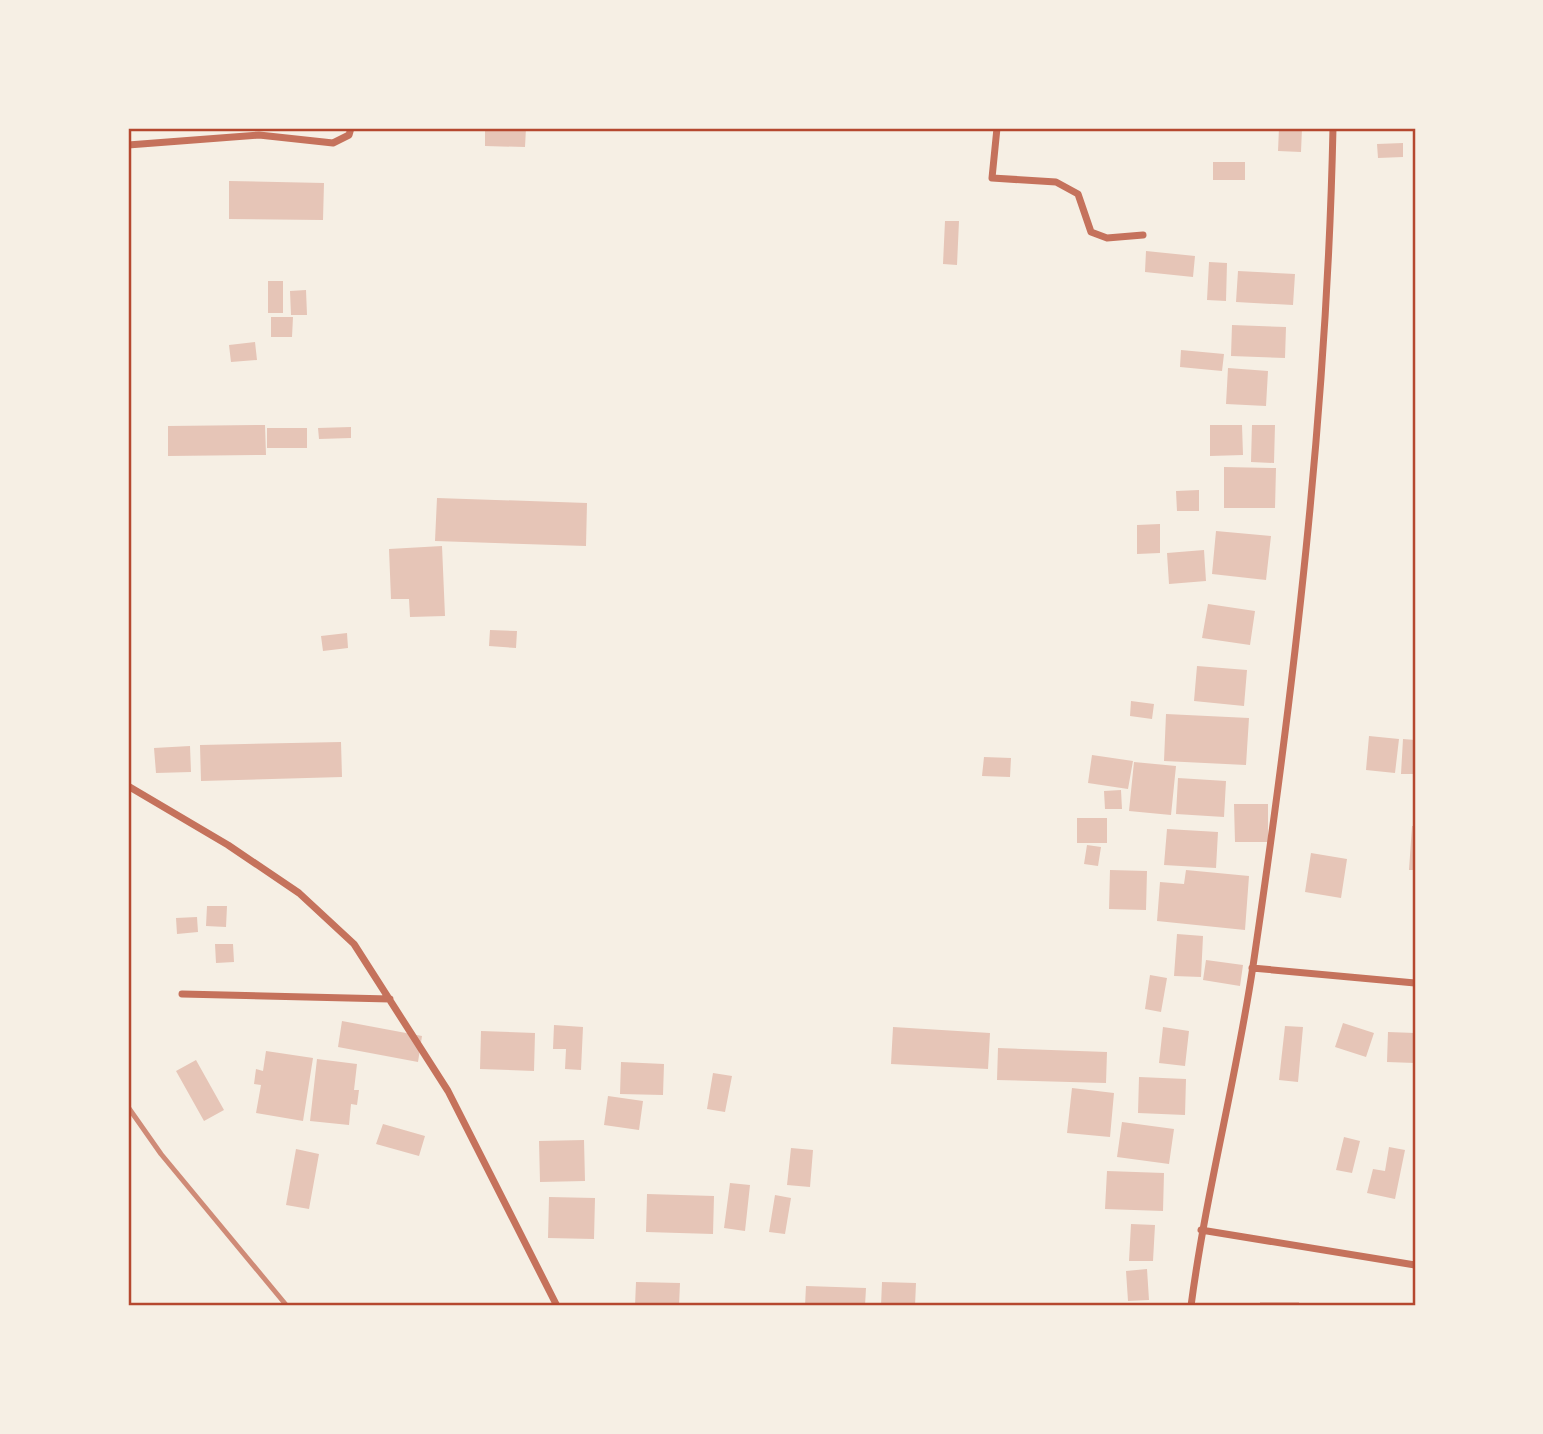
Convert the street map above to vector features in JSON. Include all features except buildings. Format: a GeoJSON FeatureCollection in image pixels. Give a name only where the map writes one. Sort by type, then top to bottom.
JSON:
{"type":"FeatureCollection","features":[{"type":"Feature","properties":{"kind":"street"},"geometry":{"type":"LineString","coordinates":[[128,145],[259,135],[332,143],[349,135],[351,128]]}},
{"type":"Feature","properties":{"kind":"street"},"geometry":{"type":"LineString","coordinates":[[998,128],[992,178],[1056,182],[1078,194],[1091,232],[1107,238],[1143,235]]}},
{"type":"Feature","properties":{"kind":"street"},"geometry":{"type":"LineString","coordinates":[[1191,1306],[1201,1230],[1252,968],[1305,567],[1319,423],[1331,243],[1333,128]]}},
{"type":"Feature","properties":{"kind":"street"},"geometry":{"type":"LineString","coordinates":[[128,786],[228,845],[299,893],[354,944],[448,1091],[556,1306]]}},
{"type":"Feature","properties":{"kind":"street"},"geometry":{"type":"LineString","coordinates":[[1252,968],[1415,983]]}},
{"type":"Feature","properties":{"kind":"street"},"geometry":{"type":"LineString","coordinates":[[182,994],[390,999]]}},
{"type":"Feature","properties":{"kind":"street"},"geometry":{"type":"LineString","coordinates":[[1201,1230],[1415,1265]]}},
{"type":"Feature","properties":{"kind":"railway"},"geometry":{"type":"LineString","coordinates":[[128,1107],[161,1154],[287,1306]]}}]}
